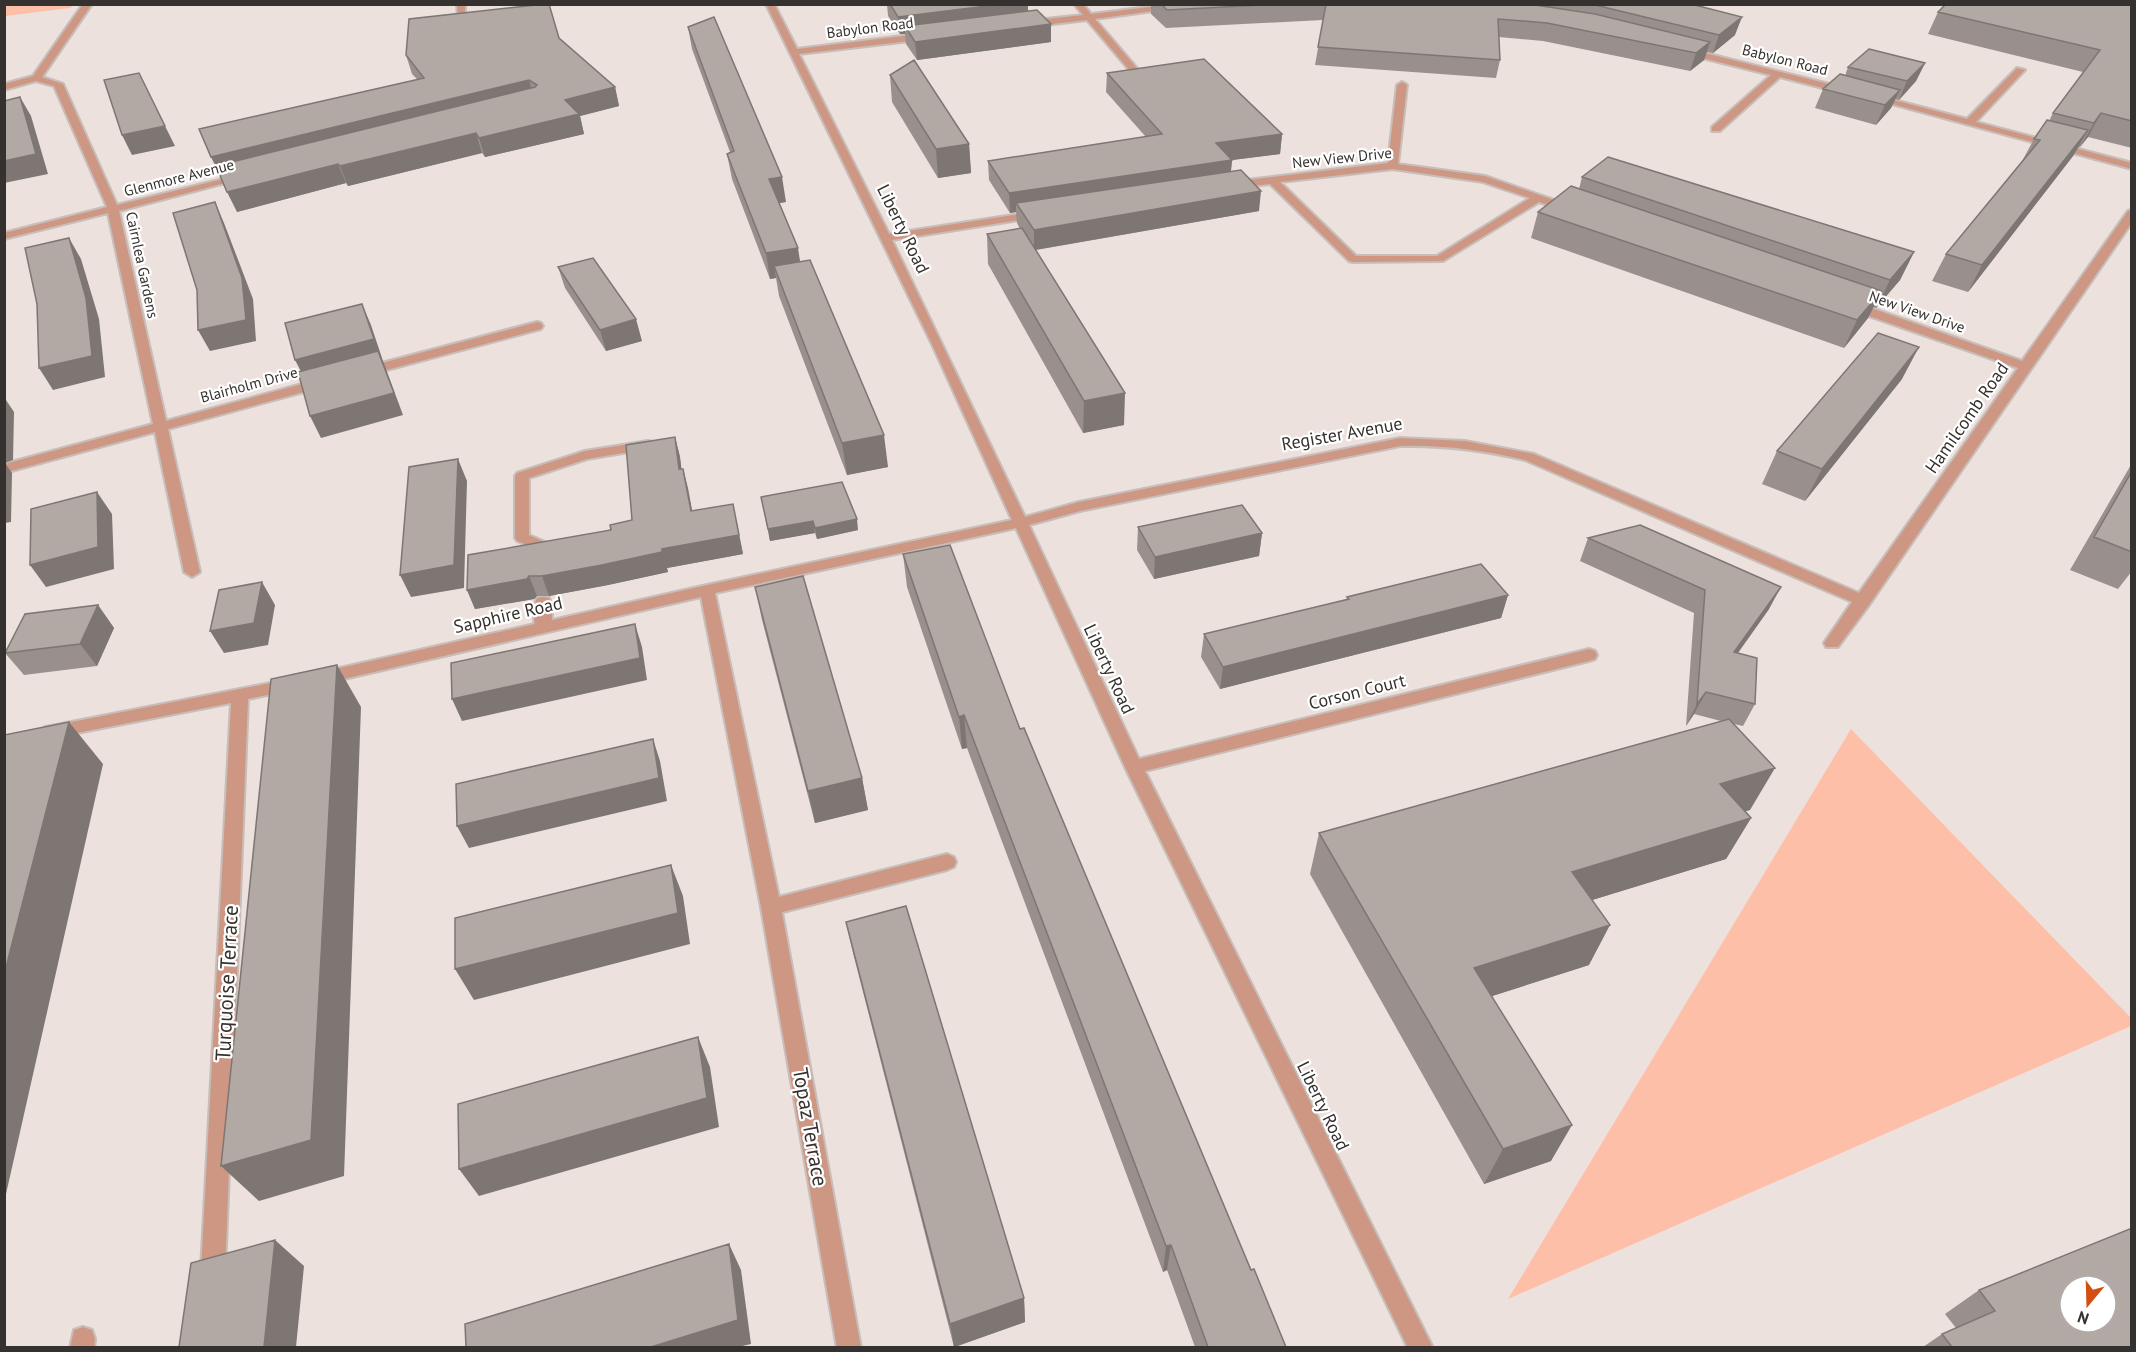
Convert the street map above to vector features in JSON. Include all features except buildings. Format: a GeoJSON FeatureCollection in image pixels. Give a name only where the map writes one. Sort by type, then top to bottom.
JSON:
{"type":"FeatureCollection","features":[{"type":"Feature","properties":{"kind":"street"},"geometry":{"type":"LineString","coordinates":[[4,87],[36,78],[88,4]]}},
{"type":"Feature","properties":{"kind":"street"},"geometry":{"type":"LineString","coordinates":[[461,4],[462,17]]}},
{"type":"Feature","properties":{"kind":"street","name":"Liberty Road"},"geometry":{"type":"LineString","coordinates":[[770,4],[937,342],[1134,767],[1421,1347]]}},
{"type":"Feature","properties":{"kind":"street"},"geometry":{"type":"LineString","coordinates":[[1078,4],[1144,82]]}},
{"type":"Feature","properties":{"kind":"street"},"geometry":{"type":"LineString","coordinates":[[1019,25],[1200,4]]}},
{"type":"Feature","properties":{"kind":"street","name":"Babylon Road"},"geometry":{"type":"LineString","coordinates":[[794,52],[937,35]]}},
{"type":"Feature","properties":{"kind":"street","name":"Babylon Road"},"geometry":{"type":"LineString","coordinates":[[1679,49],[1853,93]]}},
{"type":"Feature","properties":{"kind":"street"},"geometry":{"type":"LineString","coordinates":[[1969,123],[2020,70]]}},
{"type":"Feature","properties":{"kind":"street"},"geometry":{"type":"LineString","coordinates":[[1716,129],[1778,74]]}},
{"type":"Feature","properties":{"kind":"street","name":"Cairnlea Gardens"},"geometry":{"type":"LineString","coordinates":[[36,78],[58,84],[113,210],[192,573]]}},
{"type":"Feature","properties":{"kind":"street"},"geometry":{"type":"LineString","coordinates":[[1393,166],[1402,85]]}},
{"type":"Feature","properties":{"kind":"street"},"geometry":{"type":"LineString","coordinates":[[1864,96],[2132,166]]}},
{"type":"Feature","properties":{"kind":"street","name":"New View Drive"},"geometry":{"type":"LineString","coordinates":[[1221,187],[1393,166],[1485,179],[1583,213]]}},
{"type":"Feature","properties":{"kind":"street","name":"Glenmore Avenue"},"geometry":{"type":"LineString","coordinates":[[4,236],[250,175]]}},
{"type":"Feature","properties":{"kind":"street"},"geometry":{"type":"LineString","coordinates":[[1272,180],[1353,260],[1438,259],[1538,198]]}},
{"type":"Feature","properties":{"kind":"street"},"geometry":{"type":"LineString","coordinates":[[886,238],[1048,213]]}},
{"type":"Feature","properties":{"kind":"street","name":"Hamilcomb Road"},"geometry":{"type":"LineString","coordinates":[[1832,643],[2132,213]]}},
{"type":"Feature","properties":{"kind":"street","name":"New View Drive"},"geometry":{"type":"LineString","coordinates":[[1844,303],[2025,366]]}},
{"type":"Feature","properties":{"kind":"street","name":"Blairholm Drive"},"geometry":{"type":"LineString","coordinates":[[4,469],[160,425],[537,326]]}},
{"type":"Feature","properties":{"kind":"street","name":"Register Avenue"},"geometry":{"type":"LineString","coordinates":[[1019,523],[1079,507],[1364,448],[1400,442],[1438,440],[1480,445],[1529,457],[1863,601]]}},
{"type":"Feature","properties":{"kind":"street"},"geometry":{"type":"LineString","coordinates":[[544,547],[522,538],[522,476],[585,455],[652,445]]}},
{"type":"Feature","properties":{"kind":"street","name":"Sapphire Road"},"geometry":{"type":"LineString","coordinates":[[40,734],[240,696],[707,590],[1019,523]]}},
{"type":"Feature","properties":{"kind":"street","name":"Topaz Terrace"},"geometry":{"type":"LineString","coordinates":[[707,590],[771,907],[849,1347]]}},
{"type":"Feature","properties":{"kind":"street"},"geometry":{"type":"LineString","coordinates":[[543,602],[543,627]]}},
{"type":"Feature","properties":{"kind":"street","name":"Corson Court"},"geometry":{"type":"LineString","coordinates":[[1134,767],[1589,655]]}},
{"type":"Feature","properties":{"kind":"street","name":"Turquoise Terrace"},"geometry":{"type":"LineString","coordinates":[[213,1270],[240,696]]}},
{"type":"Feature","properties":{"kind":"street"},"geometry":{"type":"LineString","coordinates":[[771,907],[947,862]]}},
{"type":"Feature","properties":{"kind":"shaded area"},"geometry":{"type":"Polygon","coordinates":[[[4,5],[74,5],[70,8],[5,16],[4,5]]]}},
{"type":"Feature","properties":{"kind":"shaded area"},"geometry":{"type":"Polygon","coordinates":[[[1851,729],[2131,1018],[2131,1026],[1508,1299],[1851,729]]]}}]}
